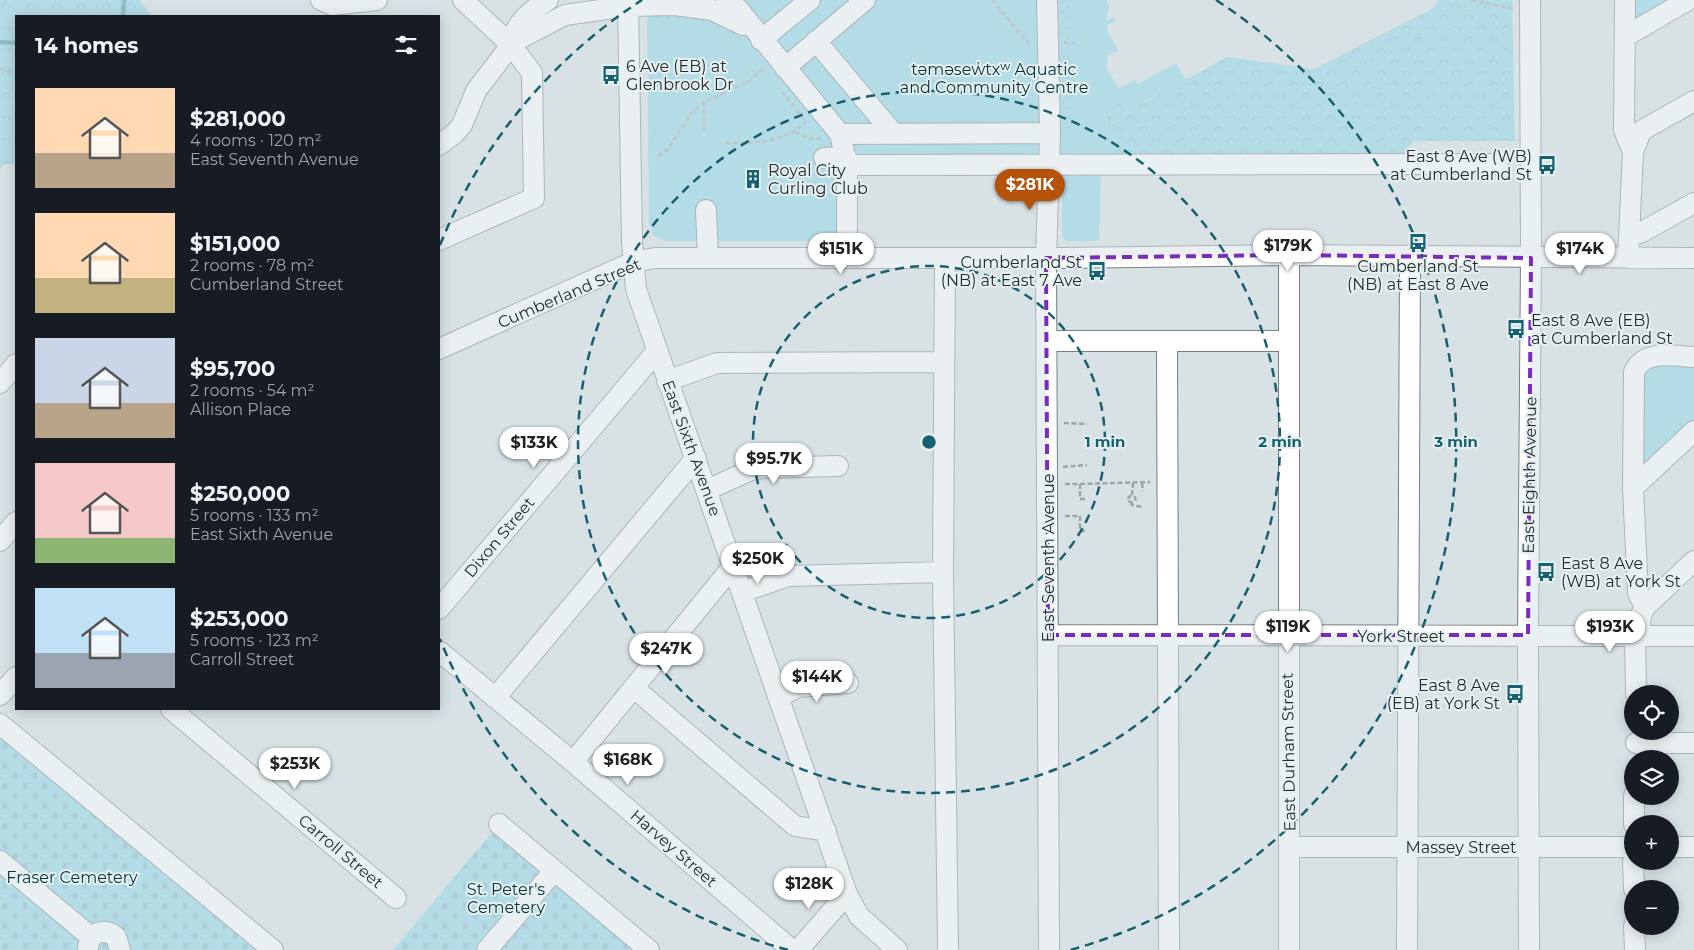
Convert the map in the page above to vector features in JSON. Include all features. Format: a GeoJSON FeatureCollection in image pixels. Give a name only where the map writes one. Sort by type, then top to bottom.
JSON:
{"type":"FeatureCollection","features":[{"type":"Feature","properties":{"kind":"street"},"geometry":{"type":"LineString","coordinates":[[321,0],[332,5],[377,0]]}},
{"type":"Feature","properties":{"kind":"street"},"geometry":{"type":"LineString","coordinates":[[440,240],[534,198],[532,73],[511,45],[463,0]]}},
{"type":"Feature","properties":{"kind":"street"},"geometry":{"type":"LineString","coordinates":[[511,45],[514,30],[548,0]]}},
{"type":"Feature","properties":{"kind":"street"},"geometry":{"type":"LineString","coordinates":[[726,0],[738,9],[832,136],[847,161],[847,258]]}},
{"type":"Feature","properties":{"kind":"street"},"geometry":{"type":"LineString","coordinates":[[757,35],[810,0]]}},
{"type":"Feature","properties":{"kind":"street"},"geometry":{"type":"LineString","coordinates":[[778,65],[816,41],[866,0]]}},
{"type":"Feature","properties":{"kind":"street","name":"East Seventh Avenue"},"geometry":{"type":"LineString","coordinates":[[1047,0],[1050,139],[1046,258],[1048,341],[1049,950]]}},
{"type":"Feature","properties":{"kind":"street"},"geometry":{"type":"LineString","coordinates":[[1625,0],[1624,130],[1633,152]]}},
{"type":"Feature","properties":{"kind":"street"},"geometry":{"type":"LineString","coordinates":[[1626,36],[1688,0]]}},
{"type":"Feature","properties":{"kind":"street"},"geometry":{"type":"LineString","coordinates":[[440,144],[455,134],[462,125],[476,91],[511,45],[565,14],[628,3],[696,6],[723,14],[757,35]]}},
{"type":"Feature","properties":{"kind":"street","name":"East Sixth Avenue"},"geometry":{"type":"LineString","coordinates":[[628,3],[633,262],[636,289],[847,894],[859,916],[897,950]]}},
{"type":"Feature","properties":{"kind":"street","name":"East Eighth Avenue"},"geometry":{"type":"LineString","coordinates":[[1530,6],[1531,258],[1528,635],[1530,950]]}},
{"type":"Feature","properties":{"kind":"street"},"geometry":{"type":"LineString","coordinates":[[816,41],[893,133]]}},
{"type":"Feature","properties":{"kind":"street"},"geometry":{"type":"LineString","coordinates":[[1628,258],[1633,152],[1641,131],[1694,101]]}},
{"type":"Feature","properties":{"kind":"street"},"geometry":{"type":"LineString","coordinates":[[832,136],[893,133],[1050,139]]}},
{"type":"Feature","properties":{"kind":"street"},"geometry":{"type":"LineString","coordinates":[[824,158],[847,161],[1048,165],[1498,164]]}},
{"type":"Feature","properties":{"kind":"street"},"geometry":{"type":"LineString","coordinates":[[1630,236],[1642,232],[1694,203]]}},
{"type":"Feature","properties":{"kind":"street"},"geometry":{"type":"LineString","coordinates":[[706,210],[708,258]]}},
{"type":"Feature","properties":{"kind":"street","name":"Cumberland Street"},"geometry":{"type":"LineString","coordinates":[[440,349],[633,262],[654,258],[1046,258],[1288,255],[1694,258]]}},
{"type":"Feature","properties":{"kind":"street","name":"East Durham Street"},"geometry":{"type":"LineString","coordinates":[[1288,255],[1287,636],[1289,950]]}},
{"type":"Feature","properties":{"kind":"street"},"geometry":{"type":"LineString","coordinates":[[1407,950],[1410,256]]}},
{"type":"Feature","properties":{"kind":"street"},"geometry":{"type":"LineString","coordinates":[[945,258],[943,572],[948,950]]}},
{"type":"Feature","properties":{"kind":"street"},"geometry":{"type":"LineString","coordinates":[[1048,341],[1288,341]]}},
{"type":"Feature","properties":{"kind":"street"},"geometry":{"type":"LineString","coordinates":[[1168,342],[1168,950]]}},
{"type":"Feature","properties":{"kind":"street","name":"Dixon Street"},"geometry":{"type":"LineString","coordinates":[[440,608],[657,351]]}},
{"type":"Feature","properties":{"kind":"street"},"geometry":{"type":"LineString","coordinates":[[1645,607],[1638,593],[1633,488],[1633,386],[1638,363],[1645,358],[1656,356],[1694,357]]}},
{"type":"Feature","properties":{"kind":"street"},"geometry":{"type":"LineString","coordinates":[[667,381],[717,363],[944,362]]}},
{"type":"Feature","properties":{"kind":"street"},"geometry":{"type":"LineString","coordinates":[[0,383],[15,365]]}},
{"type":"Feature","properties":{"kind":"street"},"geometry":{"type":"LineString","coordinates":[[1633,488],[1694,431]]}},
{"type":"Feature","properties":{"kind":"street"},"geometry":{"type":"LineString","coordinates":[[495,698],[696,458]]}},
{"type":"Feature","properties":{"kind":"street"},"geometry":{"type":"LineString","coordinates":[[707,490],[751,470],[838,466]]}},
{"type":"Feature","properties":{"kind":"street"},"geometry":{"type":"LineString","coordinates":[[0,541],[15,523]]}},
{"type":"Feature","properties":{"kind":"street"},"geometry":{"type":"LineString","coordinates":[[1636,685],[1637,635],[1641,614],[1645,607],[1694,561]]}},
{"type":"Feature","properties":{"kind":"street"},"geometry":{"type":"LineString","coordinates":[[572,762],[733,566]]}},
{"type":"Feature","properties":{"kind":"street"},"geometry":{"type":"LineString","coordinates":[[742,592],[788,576],[943,572]]}},
{"type":"Feature","properties":{"kind":"street","name":"York Street"},"geometry":{"type":"LineString","coordinates":[[1048,635],[1694,636]]}},
{"type":"Feature","properties":{"kind":"street","name":"Harvey Street"},"geometry":{"type":"LineString","coordinates":[[440,653],[572,762],[792,950]]}},
{"type":"Feature","properties":{"kind":"street"},"geometry":{"type":"LineString","coordinates":[[0,695],[15,677]]}},
{"type":"Feature","properties":{"kind":"street"},"geometry":{"type":"LineString","coordinates":[[778,697],[798,687],[848,683]]}},
{"type":"Feature","properties":{"kind":"street"},"geometry":{"type":"LineString","coordinates":[[634,688],[795,826],[826,831]]}},
{"type":"Feature","properties":{"kind":"street","name":"Carroll Street"},"geometry":{"type":"LineString","coordinates":[[172,710],[396,898]]}},
{"type":"Feature","properties":{"kind":"street"},"geometry":{"type":"LineString","coordinates":[[0,724],[273,950]]}},
{"type":"Feature","properties":{"kind":"street"},"geometry":{"type":"LineString","coordinates":[[1636,744],[1694,742]]}},
{"type":"Feature","properties":{"kind":"street"},"geometry":{"type":"LineString","coordinates":[[499,824],[649,950]]}},
{"type":"Feature","properties":{"kind":"street","name":"Massey Street"},"geometry":{"type":"LineString","coordinates":[[1289,847],[1624,847]]}},
{"type":"Feature","properties":{"kind":"street"},"geometry":{"type":"LineString","coordinates":[[1679,847],[1694,847]]}},
{"type":"Feature","properties":{"kind":"street"},"geometry":{"type":"LineString","coordinates":[[0,861],[90,944],[102,931],[112,934],[119,942],[120,950]]}},
{"type":"Feature","properties":{"kind":"street"},"geometry":{"type":"LineString","coordinates":[[487,950],[554,871]]}},
{"type":"Feature","properties":{"kind":"street"},"geometry":{"type":"LineString","coordinates":[[798,950],[847,894]]}},
{"type":"Feature","properties":{"kind":"street"},"geometry":{"type":"LineString","coordinates":[[1634,935],[1634,950]]}},
{"type":"Feature","properties":{"kind":"path"},"geometry":{"type":"LineString","coordinates":[[992,0],[1028,43],[1034,43]]}},
{"type":"Feature","properties":{"kind":"path"},"geometry":{"type":"LineString","coordinates":[[1471,0],[1530,6]]}},
{"type":"Feature","properties":{"kind":"path"},"geometry":{"type":"LineString","coordinates":[[758,60],[765,67]]}},
{"type":"Feature","properties":{"kind":"path"},"geometry":{"type":"LineString","coordinates":[[658,156],[668,149],[693,111],[704,102],[742,85],[765,67],[778,65]]}},
{"type":"Feature","properties":{"kind":"path"},"geometry":{"type":"LineString","coordinates":[[0,68],[15,72]]}},
{"type":"Feature","properties":{"kind":"path"},"geometry":{"type":"LineString","coordinates":[[704,102],[704,133]]}},
{"type":"Feature","properties":{"kind":"path"},"geometry":{"type":"LineString","coordinates":[[725,143],[768,141],[794,132],[806,122]]}},
{"type":"Feature","properties":{"kind":"path"},"geometry":{"type":"LineString","coordinates":[[794,132],[811,139],[832,136]]}},
{"type":"Feature","properties":{"kind":"path"},"geometry":{"type":"LineString","coordinates":[[1071,424],[1087,424]]}},
{"type":"Feature","properties":{"kind":"path"},"geometry":{"type":"LineString","coordinates":[[1070,467],[1087,465]]}},
{"type":"Feature","properties":{"kind":"path"},"geometry":{"type":"LineString","coordinates":[[1072,484],[1159,482]]}},
{"type":"Feature","properties":{"kind":"path"},"geometry":{"type":"LineString","coordinates":[[1132,483],[1132,495],[1129,500],[1132,505],[1143,507]]}},
{"type":"Feature","properties":{"kind":"path"},"geometry":{"type":"LineString","coordinates":[[1142,483],[1143,491]]}},
{"type":"Feature","properties":{"kind":"path"},"geometry":{"type":"LineString","coordinates":[[1080,484],[1080,499],[1085,499]]}},
{"type":"Feature","properties":{"kind":"path"},"geometry":{"type":"LineString","coordinates":[[1058,516],[1080,516],[1080,531],[1085,531]]}},
{"type":"Feature","properties":{"kind":"highlighted area"},"geometry":{"type":"Polygon","coordinates":[[[1289,255],[1531,258],[1528,635],[1048,635],[1046,258],[1289,255]]]}},
{"type":"Feature","properties":{"kind":"green space"},"geometry":{"type":"Polygon","coordinates":[[[0,0],[139,0],[151,15],[15,15],[15,164],[3,165],[0,169],[0,0]]]}},
{"type":"Feature","properties":{"kind":"green space","name":"təməsew̓txʷ Aquatic and Community Centre"},"geometry":{"type":"Polygon","coordinates":[[[647,0],[1107,0],[1110,9],[1107,11],[1107,20],[1114,17],[1116,21],[1107,25],[1107,31],[1118,50],[1107,56],[1107,69],[1119,88],[1135,80],[1138,84],[1176,63],[1186,80],[1140,104],[1107,95],[1106,158],[860,158],[836,241],[665,241],[654,236],[649,224],[647,0]]]}},
{"type":"Feature","properties":{"kind":"green space"},"geometry":{"type":"Polygon","coordinates":[[[1062,0],[1071,0],[1071,38],[1063,40],[1062,0]]]}},
{"type":"Feature","properties":{"kind":"green space"},"geometry":{"type":"Polygon","coordinates":[[[1438,0],[1512,0],[1515,141],[1414,141],[1402,156],[1106,158],[1107,95],[1141,104],[1227,57],[1314,69],[1432,9],[1438,0]]]}},
{"type":"Feature","properties":{"kind":"green space"},"geometry":{"type":"Polygon","coordinates":[[[1630,0],[1677,0],[1637,22],[1629,17],[1630,0]]]}},
{"type":"Feature","properties":{"kind":"green space"},"geometry":{"type":"Polygon","coordinates":[[[682,10],[742,30],[759,48],[755,52],[732,35],[709,25],[697,22],[656,20],[656,11],[682,10]]]}},
{"type":"Feature","properties":{"kind":"green space"},"geometry":{"type":"Polygon","coordinates":[[[1063,45],[1071,47],[1071,128],[1066,133],[1063,126],[1063,45]]]}},
{"type":"Feature","properties":{"kind":"green space"},"geometry":{"type":"Polygon","coordinates":[[[1101,169],[1099,241],[1066,241],[1062,236],[1062,171],[1101,169]]]}},
{"type":"Feature","properties":{"kind":"green space"},"geometry":{"type":"Polygon","coordinates":[[[1694,361],[1694,427],[1647,463],[1644,462],[1640,377],[1647,365],[1694,361]]]}},
{"type":"Feature","properties":{"kind":"green space","name":"Fraser Cemetery"},"geometry":{"type":"Polygon","coordinates":[[[0,726],[273,950],[0,950],[0,726]]]}},
{"type":"Feature","properties":{"kind":"green space","name":"St. Peter's Cemetery"},"geometry":{"type":"Polygon","coordinates":[[[499,824],[649,950],[393,950],[499,824]]]}},
{"type":"Feature","properties":{"kind":"waterway"},"geometry":{"type":"LineString","coordinates":[[123,15],[124,0]]}},
{"type":"Feature","properties":{"kind":"waterway"},"geometry":{"type":"LineString","coordinates":[[0,42],[15,43]]}},
{"type":"Feature","properties":{"kind":"place","name":"6 Ave (EB) at Glenbrook Dr"},"geometry":{"type":"Point","coordinates":[611,75]}},
{"type":"Feature","properties":{"kind":"place","name":"East 8 Ave (WB) at Cumberland St"},"geometry":{"type":"Point","coordinates":[1547,165]}},
{"type":"Feature","properties":{"kind":"place","name":"Royal City Curling Club"},"geometry":{"type":"Point","coordinates":[753,179]}},
{"type":"Feature","properties":{"kind":"place","name":"Cumberland St (NB) at East 8 Ave"},"geometry":{"type":"Point","coordinates":[1418,243]}},
{"type":"Feature","properties":{"kind":"place","name":"Cumberland St (NB) at East 7 Ave"},"geometry":{"type":"Point","coordinates":[1097,271]}},
{"type":"Feature","properties":{"kind":"place","name":"East 8 Ave (EB) at Cumberland St"},"geometry":{"type":"Point","coordinates":[1516,329]}},
{"type":"Feature","properties":{"kind":"place","name":"East 8 Ave (WB) at York St"},"geometry":{"type":"Point","coordinates":[1546,572]}},
{"type":"Feature","properties":{"kind":"place","name":"East 8 Ave (EB) at York St"},"geometry":{"type":"Point","coordinates":[1515,694]}}]}
